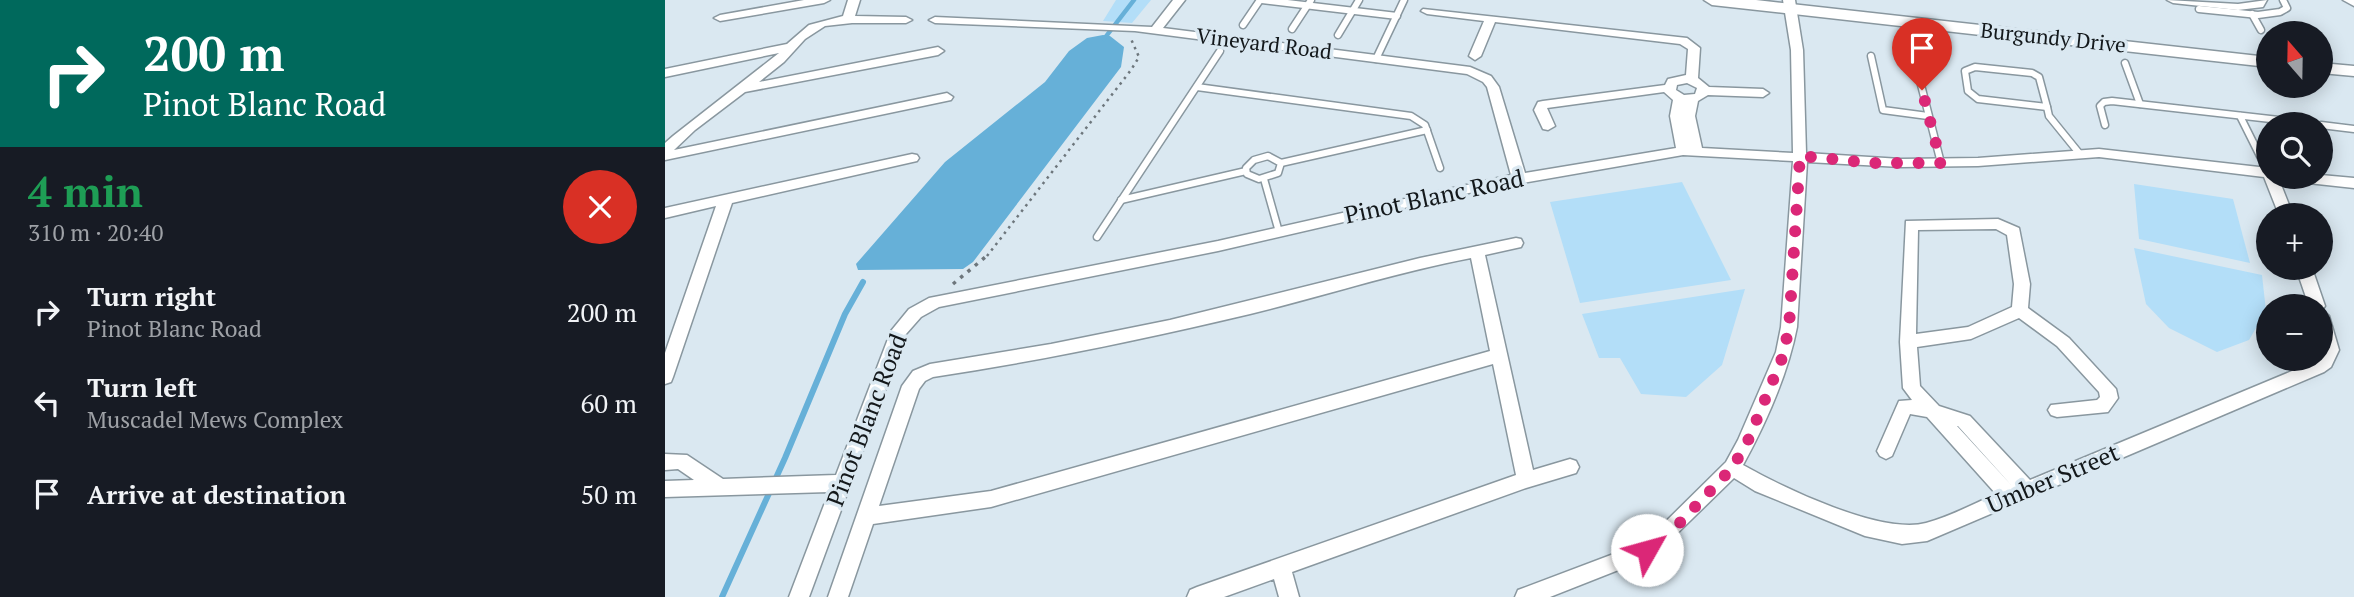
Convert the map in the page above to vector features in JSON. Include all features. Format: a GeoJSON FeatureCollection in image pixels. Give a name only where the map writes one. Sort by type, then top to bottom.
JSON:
{"type":"FeatureCollection","features":[{"type":"Feature","properties":{"kind":"main road","name":"Burgundy Drive"},"geometry":{"type":"LineString","coordinates":[[1712,0],[1791,4],[2256,61]]}},
{"type":"Feature","properties":{"kind":"main road","name":"Burgundy Drive"},"geometry":{"type":"LineString","coordinates":[[1826,0],[2256,48]]}},
{"type":"Feature","properties":{"kind":"main road"},"geometry":{"type":"LineString","coordinates":[[2333,55],[2354,58]]}},
{"type":"Feature","properties":{"kind":"main road"},"geometry":{"type":"LineString","coordinates":[[2333,69],[2354,71]]}},
{"type":"Feature","properties":{"kind":"street"},"geometry":{"type":"LineString","coordinates":[[720,18],[824,0]]}},
{"type":"Feature","properties":{"kind":"street"},"geometry":{"type":"LineString","coordinates":[[848,20],[854,0]]}},
{"type":"Feature","properties":{"kind":"street"},"geometry":{"type":"LineString","coordinates":[[1156,30],[1179,0]]}},
{"type":"Feature","properties":{"kind":"street"},"geometry":{"type":"LineString","coordinates":[[2173,0],[2250,7],[2259,5],[2261,0]]}},
{"type":"Feature","properties":{"kind":"street"},"geometry":{"type":"LineString","coordinates":[[2349,0],[2354,3]]}},
{"type":"Feature","properties":{"kind":"street"},"geometry":{"type":"LineString","coordinates":[[1525,597],[1647,550],[1673,530],[1732,468],[1747,443],[1784,352],[1789,327],[1800,156],[1797,50],[1791,4]]}},
{"type":"Feature","properties":{"kind":"street"},"geometry":{"type":"LineString","coordinates":[[1427,11],[1683,41],[1694,48],[1692,80]]}},
{"type":"Feature","properties":{"kind":"street"},"geometry":{"type":"LineString","coordinates":[[1475,56],[1491,19]]}},
{"type":"Feature","properties":{"kind":"street"},"geometry":{"type":"LineString","coordinates":[[667,148],[693,122],[770,67],[808,29],[827,22],[848,20],[906,20]]}},
{"type":"Feature","properties":{"kind":"street","name":"Vineyard Road"},"geometry":{"type":"LineString","coordinates":[[935,20],[1156,30],[1470,71],[1487,79],[1493,88],[1519,178]]}},
{"type":"Feature","properties":{"kind":"street"},"geometry":{"type":"LineString","coordinates":[[665,73],[789,47]]}},
{"type":"Feature","properties":{"kind":"street"},"geometry":{"type":"LineString","coordinates":[[738,90],[938,51]]}},
{"type":"Feature","properties":{"kind":"street"},"geometry":{"type":"LineString","coordinates":[[1548,126],[1539,110],[1543,104],[1668,88],[1676,80],[1692,80],[1701,84],[1704,90]]}},
{"type":"Feature","properties":{"kind":"street"},"geometry":{"type":"LineString","coordinates":[[1668,88],[1672,94],[1686,99],[1701,96],[1704,90]]}},
{"type":"Feature","properties":{"kind":"street"},"geometry":{"type":"LineString","coordinates":[[1704,90],[1763,93]]}},
{"type":"Feature","properties":{"kind":"street"},"geometry":{"type":"LineString","coordinates":[[667,148],[947,97]]}},
{"type":"Feature","properties":{"kind":"street"},"geometry":{"type":"LineString","coordinates":[[1686,99],[1689,151]]}},
{"type":"Feature","properties":{"kind":"street","name":"Pinot Blanc Road"},"geometry":{"type":"LineString","coordinates":[[799,597],[899,331],[908,319],[924,307],[946,299],[1279,232],[1519,178],[1689,151],[1800,156],[1873,163],[1941,163],[2078,153],[2127,156],[2256,172]]}},
{"type":"Feature","properties":{"kind":"street"},"geometry":{"type":"LineString","coordinates":[[665,213],[912,158]]}},
{"type":"Feature","properties":{"kind":"street"},"geometry":{"type":"LineString","coordinates":[[2333,181],[2354,183]]}},
{"type":"Feature","properties":{"kind":"street"},"geometry":{"type":"LineString","coordinates":[[665,377],[726,199]]}},
{"type":"Feature","properties":{"kind":"street"},"geometry":{"type":"LineString","coordinates":[[2019,493],[1930,410],[1912,388],[1908,342],[1911,225],[1998,224],[2014,232],[2022,284],[2020,310]]}},
{"type":"Feature","properties":{"kind":"street"},"geometry":{"type":"LineString","coordinates":[[838,597],[911,387],[919,376],[930,371],[1021,357],[1250,307],[1442,257],[1516,243]]}},
{"type":"Feature","properties":{"kind":"street"},"geometry":{"type":"LineString","coordinates":[[1477,252],[1526,480]]}},
{"type":"Feature","properties":{"kind":"street"},"geometry":{"type":"LineString","coordinates":[[1908,342],[1971,333],[2020,310]]}},
{"type":"Feature","properties":{"kind":"street"},"geometry":{"type":"LineString","coordinates":[[2020,310],[2063,342],[2107,389],[2109,398],[2102,407],[2057,410]]}},
{"type":"Feature","properties":{"kind":"street"},"geometry":{"type":"LineString","coordinates":[[665,328],[683,324]]}},
{"type":"Feature","properties":{"kind":"street"},"geometry":{"type":"LineString","coordinates":[[866,516],[991,499],[1500,355]]}},
{"type":"Feature","properties":{"kind":"street","name":"Umber Street"},"geometry":{"type":"LineString","coordinates":[[1732,468],[1762,485],[1865,527],[1902,535],[1927,532],[2309,371]]}},
{"type":"Feature","properties":{"kind":"street"},"geometry":{"type":"LineString","coordinates":[[1886,451],[1905,406],[1930,410]]}},
{"type":"Feature","properties":{"kind":"street"},"geometry":{"type":"LineString","coordinates":[[665,462],[681,461],[720,487]]}},
{"type":"Feature","properties":{"kind":"street"},"geometry":{"type":"LineString","coordinates":[[1197,597],[1526,480],[1570,467]]}},
{"type":"Feature","properties":{"kind":"street"},"geometry":{"type":"LineString","coordinates":[[665,489],[842,483]]}},
{"type":"Feature","properties":{"kind":"street"},"geometry":{"type":"LineString","coordinates":[[1281,568],[1289,597]]}},
{"type":"Feature","properties":{"kind":"lane"},"geometry":{"type":"LineString","coordinates":[[1243,25],[1261,0],[1309,3],[1397,16]]}},
{"type":"Feature","properties":{"kind":"lane"},"geometry":{"type":"LineString","coordinates":[[1338,35],[1359,0]]}},
{"type":"Feature","properties":{"kind":"lane"},"geometry":{"type":"LineString","coordinates":[[1377,59],[1404,0]]}},
{"type":"Feature","properties":{"kind":"lane"},"geometry":{"type":"LineString","coordinates":[[2199,9],[2252,14],[2284,12],[2287,8],[2283,0]]}},
{"type":"Feature","properties":{"kind":"lane"},"geometry":{"type":"LineString","coordinates":[[1291,29],[1309,3]]}},
{"type":"Feature","properties":{"kind":"lane"},"geometry":{"type":"LineString","coordinates":[[2252,14],[2256,21]]}},
{"type":"Feature","properties":{"kind":"lane"},"geometry":{"type":"LineString","coordinates":[[1909,37],[1941,163]]}},
{"type":"Feature","properties":{"kind":"lane"},"geometry":{"type":"LineString","coordinates":[[1097,237],[1220,51]]}},
{"type":"Feature","properties":{"kind":"lane"},"geometry":{"type":"LineString","coordinates":[[1871,55],[1883,110],[1928,116]]}},
{"type":"Feature","properties":{"kind":"lane"},"geometry":{"type":"LineString","coordinates":[[2125,63],[2140,104]]}},
{"type":"Feature","properties":{"kind":"lane"},"geometry":{"type":"LineString","coordinates":[[2047,107],[1977,99],[1968,91],[1965,71],[1975,66],[2036,75],[2042,80],[2053,122],[2078,153]]}},
{"type":"Feature","properties":{"kind":"lane"},"geometry":{"type":"LineString","coordinates":[[1196,87],[1411,116],[1422,122],[1427,130],[1440,168]]}},
{"type":"Feature","properties":{"kind":"lane"},"geometry":{"type":"LineString","coordinates":[[2105,125],[2100,106],[2104,102],[2256,118]]}},
{"type":"Feature","properties":{"kind":"lane"},"geometry":{"type":"LineString","coordinates":[[2240,116],[2256,148]]}},
{"type":"Feature","properties":{"kind":"lane"},"geometry":{"type":"LineString","coordinates":[[2333,126],[2354,129]]}},
{"type":"Feature","properties":{"kind":"lane"},"geometry":{"type":"LineString","coordinates":[[1246,171],[1250,162],[1258,158],[1272,157],[1281,163],[1427,130]]}},
{"type":"Feature","properties":{"kind":"lane"},"geometry":{"type":"LineString","coordinates":[[1246,171],[1254,178],[1264,179],[1277,173],[1281,163]]}},
{"type":"Feature","properties":{"kind":"lane"},"geometry":{"type":"LineString","coordinates":[[1121,200],[1246,171]]}},
{"type":"Feature","properties":{"kind":"lane"},"geometry":{"type":"LineString","coordinates":[[1264,179],[1279,232]]}},
{"type":"Feature","properties":{"kind":"path"},"geometry":{"type":"LineString","coordinates":[[946,290],[990,253],[1131,70],[1139,57],[1129,37],[1131,30]]}},
{"type":"Feature","properties":{"kind":"shaded area"},"geometry":{"type":"Polygon","coordinates":[[[1116,0],[1151,0],[1132,23],[1103,21],[1116,0]]]}},
{"type":"Feature","properties":{"kind":"shaded area"},"geometry":{"type":"Polygon","coordinates":[[[1110,36],[1124,47],[1121,67],[973,262],[963,269],[858,270],[856,264],[945,162],[1045,82],[1069,51],[1087,38],[1110,36]]]}},
{"type":"Feature","properties":{"kind":"shaded area"},"geometry":{"type":"Polygon","coordinates":[[[1682,182],[1731,280],[1580,303],[1550,202],[1682,182]]]}},
{"type":"Feature","properties":{"kind":"shaded area"},"geometry":{"type":"Polygon","coordinates":[[[2134,184],[2233,199],[2250,263],[2139,239],[2134,184]]]}},
{"type":"Feature","properties":{"kind":"shaded area"},"geometry":{"type":"Polygon","coordinates":[[[2134,248],[2256,274],[2256,280],[2263,280],[2264,294],[2256,294],[2256,328],[2249,340],[2217,352],[2169,328],[2146,304],[2134,248]]]}},
{"type":"Feature","properties":{"kind":"shaded area"},"geometry":{"type":"Polygon","coordinates":[[[1745,289],[1722,365],[1686,397],[1641,394],[1620,358],[1599,358],[1582,314],[1745,289]]]}},
{"type":"Feature","properties":{"kind":"waterway"},"geometry":{"type":"LineString","coordinates":[[1104,39],[1134,0]]}},
{"type":"Feature","properties":{"kind":"waterway"},"geometry":{"type":"LineString","coordinates":[[722,597],[785,458],[845,314],[863,282]]}},
{"type":"Feature","properties":{"kind":"route"},"geometry":{"type":"LineString","coordinates":[[1647,550],[1673,530],[1732,468],[1747,443],[1783,356],[1789,327],[1800,156],[1873,163],[1941,163],[1922,90]]}}]}
